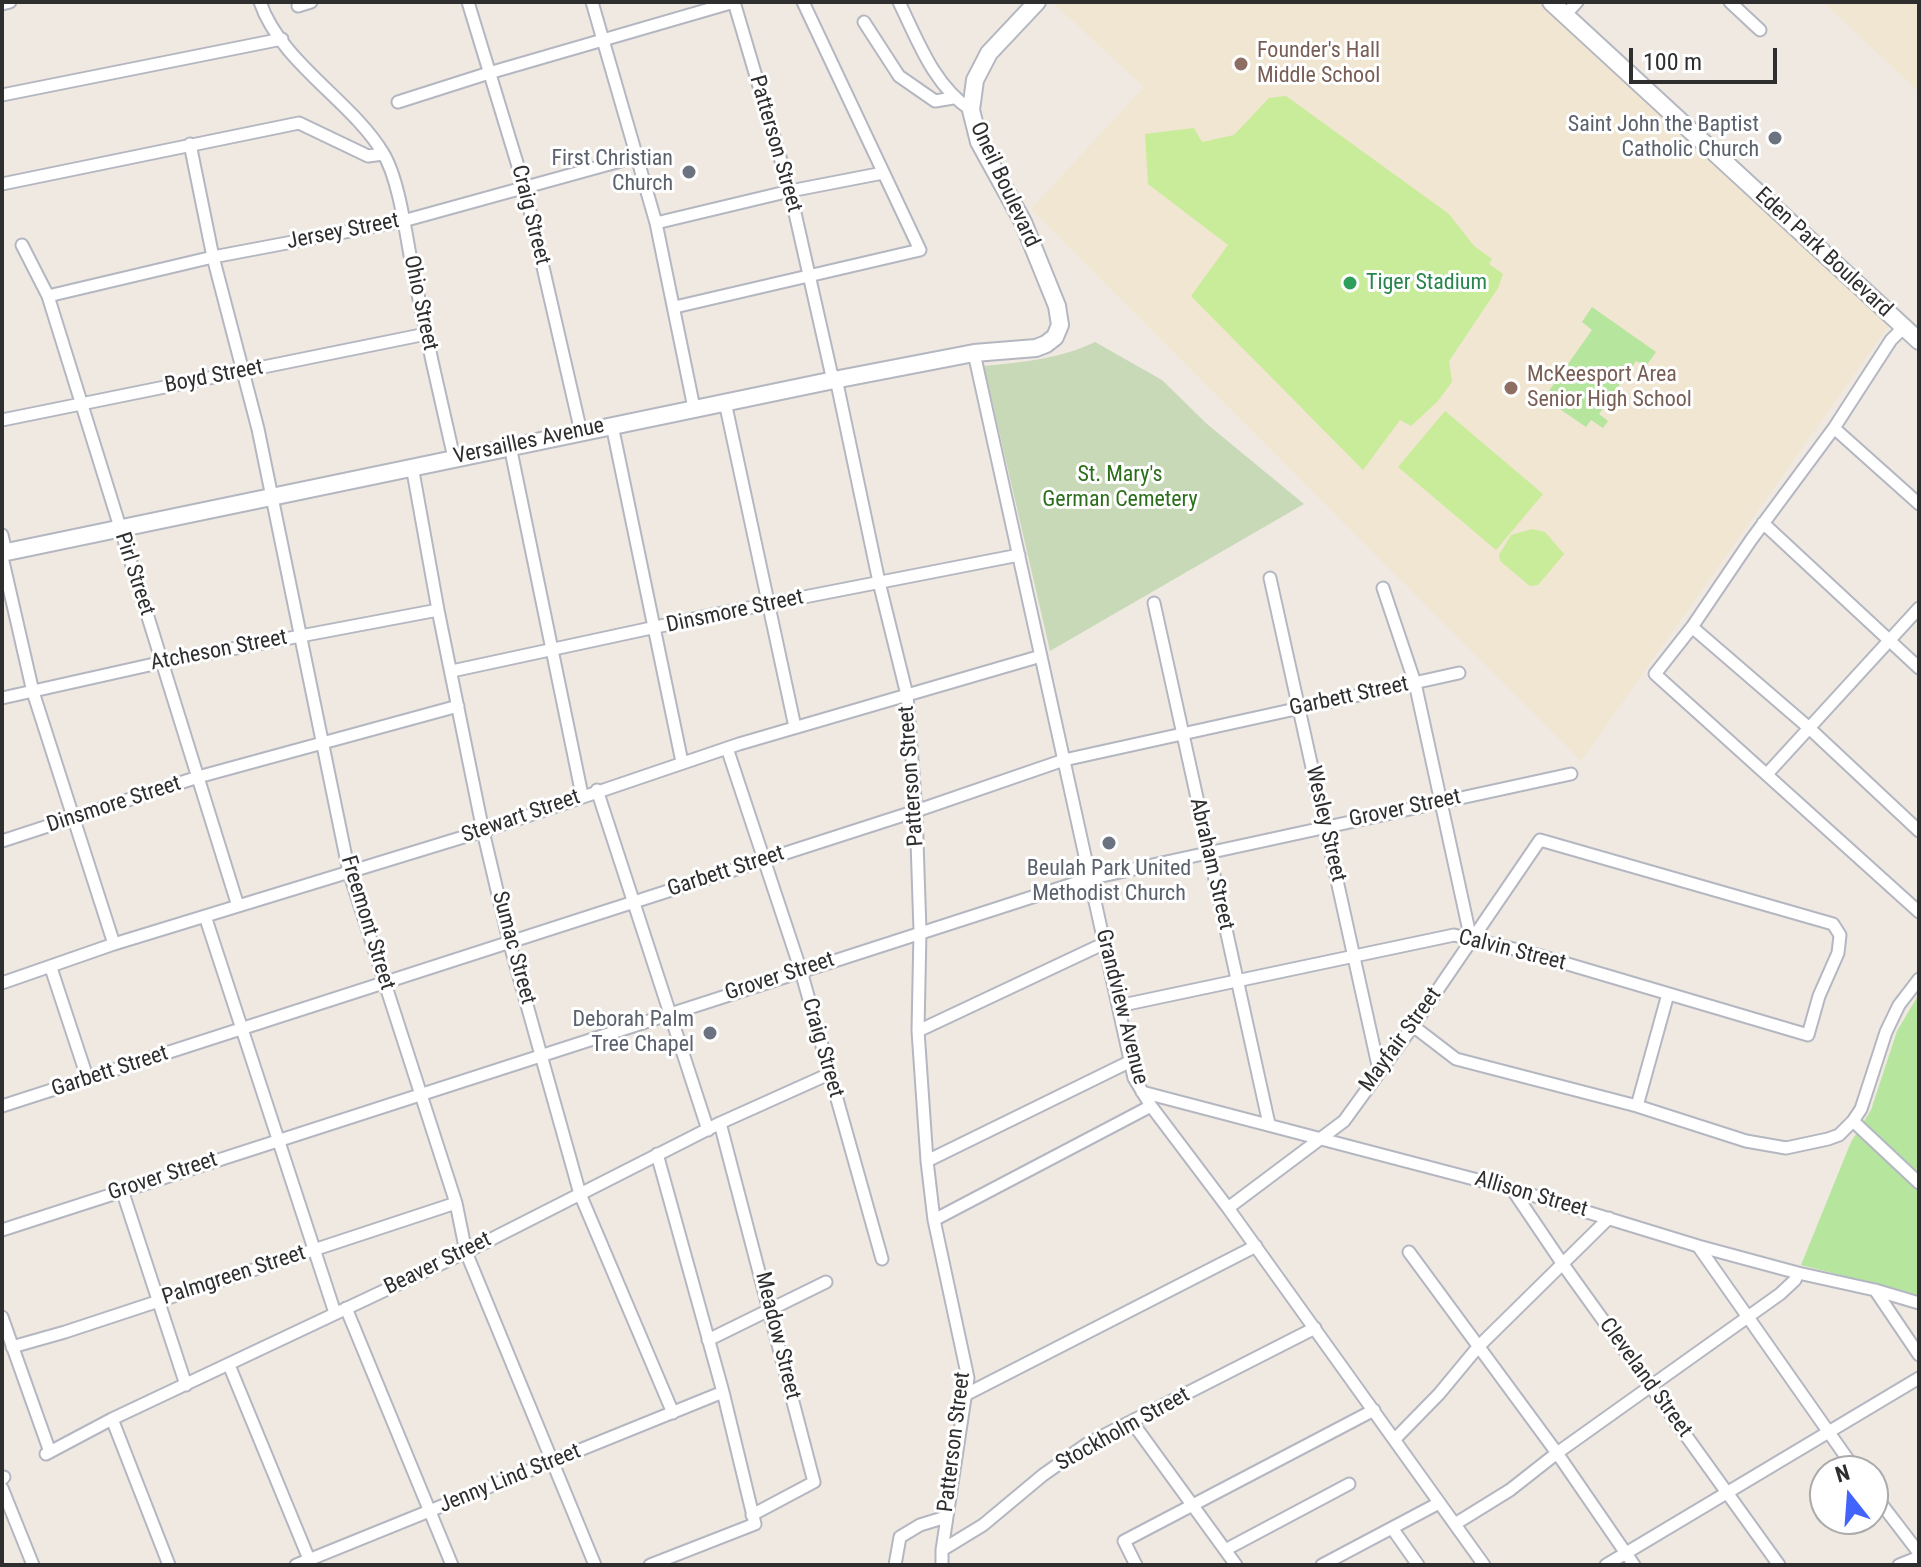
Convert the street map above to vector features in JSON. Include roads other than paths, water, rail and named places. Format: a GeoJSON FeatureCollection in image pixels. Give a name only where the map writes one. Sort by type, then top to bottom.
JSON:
{"type":"FeatureCollection","features":[{"type":"Feature","properties":{"kind":"street"},"geometry":{"type":"LineString","coordinates":[[2,4],[10,2]]}},
{"type":"Feature","properties":{"kind":"street","name":"Ohio Street"},"geometry":{"type":"LineString","coordinates":[[260,2],[266,19],[306,71],[355,119],[383,154],[403,221],[454,458]]}},
{"type":"Feature","properties":{"kind":"street"},"geometry":{"type":"LineString","coordinates":[[298,6],[311,2]]}},
{"type":"Feature","properties":{"kind":"street","name":"Craig Street"},"geometry":{"type":"LineString","coordinates":[[468,2],[525,189],[581,432]]}},
{"type":"Feature","properties":{"kind":"street"},"geometry":{"type":"LineString","coordinates":[[592,2],[656,223],[694,408]]}},
{"type":"Feature","properties":{"kind":"street"},"geometry":{"type":"LineString","coordinates":[[398,102],[734,2]]}},
{"type":"Feature","properties":{"kind":"street","name":"Patterson Street"},"geometry":{"type":"LineString","coordinates":[[734,2],[790,191],[907,695],[916,811],[920,931],[918,1031],[927,1161],[934,1220],[968,1378],[946,1517],[942,1565]]}},
{"type":"Feature","properties":{"kind":"street"},"geometry":{"type":"LineString","coordinates":[[675,307],[920,250],[803,2]]}},
{"type":"Feature","properties":{"kind":"street"},"geometry":{"type":"LineString","coordinates":[[899,2],[940,82],[953,98],[971,110]]}},
{"type":"Feature","properties":{"kind":"street","name":"Oneil Boulevard"},"geometry":{"type":"LineString","coordinates":[[1037,2],[989,53],[975,80],[971,110],[979,142],[1023,222],[1057,306],[1060,325],[1055,337]]}},
{"type":"Feature","properties":{"kind":"street","name":"Eden Park Boulevard"},"geometry":{"type":"LineString","coordinates":[[1551,2],[1919,340]]}},
{"type":"Feature","properties":{"kind":"street"},"geometry":{"type":"LineString","coordinates":[[1565,15],[1577,2]]}},
{"type":"Feature","properties":{"kind":"street"},"geometry":{"type":"LineString","coordinates":[[1730,2],[1760,30]]}},
{"type":"Feature","properties":{"kind":"street"},"geometry":{"type":"LineString","coordinates":[[864,22],[899,76],[935,101],[953,98]]}},
{"type":"Feature","properties":{"kind":"street"},"geometry":{"type":"LineString","coordinates":[[2,95],[282,39]]}},
{"type":"Feature","properties":{"kind":"street"},"geometry":{"type":"LineString","coordinates":[[2,184],[299,123],[368,156],[383,154]]}},
{"type":"Feature","properties":{"kind":"street","name":"Freemont Street"},"geometry":{"type":"LineString","coordinates":[[190,144],[213,257],[244,371],[272,496],[349,872],[456,1203],[466,1252],[595,1565]]}},
{"type":"Feature","properties":{"kind":"street","name":"Jersey Street"},"geometry":{"type":"LineString","coordinates":[[48,296],[213,257],[403,221],[635,157]]}},
{"type":"Feature","properties":{"kind":"street"},"geometry":{"type":"LineString","coordinates":[[656,223],[790,191],[883,173]]}},
{"type":"Feature","properties":{"kind":"street","name":"Pirl Street"},"geometry":{"type":"LineString","coordinates":[[22,245],[48,296],[238,906]]}},
{"type":"Feature","properties":{"kind":"street"},"geometry":{"type":"LineString","coordinates":[[1904,327],[1891,340],[1834,428],[1655,674],[1919,912]]}},
{"type":"Feature","properties":{"kind":"street","name":"Boyd Street"},"geometry":{"type":"LineString","coordinates":[[2,420],[426,334]]}},
{"type":"Feature","properties":{"kind":"street","name":"Versailles Avenue"},"geometry":{"type":"LineString","coordinates":[[3,554],[834,380],[974,353],[1036,348],[1055,337]]}},
{"type":"Feature","properties":{"kind":"street","name":"Grandview Avenue"},"geometry":{"type":"LineString","coordinates":[[974,353],[1134,1078],[1151,1106],[1256,1246],[1484,1565]]}},
{"type":"Feature","properties":{"kind":"street"},"geometry":{"type":"LineString","coordinates":[[725,402],[795,727]]}},
{"type":"Feature","properties":{"kind":"street"},"geometry":{"type":"LineString","coordinates":[[612,425],[682,762]]}},
{"type":"Feature","properties":{"kind":"street"},"geometry":{"type":"LineString","coordinates":[[1834,428],[1919,504]]}},
{"type":"Feature","properties":{"kind":"street"},"geometry":{"type":"LineString","coordinates":[[510,446],[582,795]]}},
{"type":"Feature","properties":{"kind":"street","name":"Sumac Street"},"geometry":{"type":"LineString","coordinates":[[412,466],[483,831],[509,941],[580,1194],[673,1413]]}},
{"type":"Feature","properties":{"kind":"street"},"geometry":{"type":"LineString","coordinates":[[1763,523],[1919,668]]}},
{"type":"Feature","properties":{"kind":"street"},"geometry":{"type":"LineString","coordinates":[[2,535],[3,554],[33,692],[114,944]]}},
{"type":"Feature","properties":{"kind":"street","name":"Dinsmore Street"},"geometry":{"type":"LineString","coordinates":[[452,671],[1019,555]]}},
{"type":"Feature","properties":{"kind":"street","name":"Wesley Street"},"geometry":{"type":"LineString","coordinates":[[1270,578],[1379,1070]]}},
{"type":"Feature","properties":{"kind":"street"},"geometry":{"type":"LineString","coordinates":[[1383,588],[1415,683],[1471,940]]}},
{"type":"Feature","properties":{"kind":"street","name":"Abraham Street"},"geometry":{"type":"LineString","coordinates":[[1154,603],[1269,1124]]}},
{"type":"Feature","properties":{"kind":"street"},"geometry":{"type":"LineString","coordinates":[[1767,774],[1919,608]]}},
{"type":"Feature","properties":{"kind":"street","name":"Atcheson Street"},"geometry":{"type":"LineString","coordinates":[[2,698],[163,662],[438,610]]}},
{"type":"Feature","properties":{"kind":"street"},"geometry":{"type":"LineString","coordinates":[[1692,627],[1808,727],[1919,831]]}},
{"type":"Feature","properties":{"kind":"street","name":"Stewart Street"},"geometry":{"type":"LineString","coordinates":[[2,983],[114,944],[483,831],[682,762],[1041,656]]}},
{"type":"Feature","properties":{"kind":"street","name":"Garbett Street"},"geometry":{"type":"LineString","coordinates":[[2,1106],[916,811],[1064,760],[1459,673]]}},
{"type":"Feature","properties":{"kind":"street","name":"Dinsmore Street"},"geometry":{"type":"LineString","coordinates":[[2,841],[198,777],[458,706]]}},
{"type":"Feature","properties":{"kind":"street","name":"Craig Street"},"geometry":{"type":"LineString","coordinates":[[727,748],[801,971],[882,1259]]}},
{"type":"Feature","properties":{"kind":"street","name":"Grover Street"},"geometry":{"type":"LineString","coordinates":[[2,1230],[1088,879],[1571,774]]}},
{"type":"Feature","properties":{"kind":"street"},"geometry":{"type":"LineString","coordinates":[[597,790],[708,1130]]}},
{"type":"Feature","properties":{"kind":"street","name":"Mayfair Street"},"geometry":{"type":"LineString","coordinates":[[1228,1208],[1344,1121],[1540,840],[1833,924],[1840,935],[1838,953],[1819,996],[1808,1035]]}},
{"type":"Feature","properties":{"kind":"street"},"geometry":{"type":"LineString","coordinates":[[205,916],[314,1250],[406,1450],[452,1565]]}},
{"type":"Feature","properties":{"kind":"street","name":"Calvin Street"},"geometry":{"type":"LineString","coordinates":[[1118,1006],[1454,935],[1527,952],[1808,1035]]}},
{"type":"Feature","properties":{"kind":"street"},"geometry":{"type":"LineString","coordinates":[[918,1031],[1105,943]]}},
{"type":"Feature","properties":{"kind":"street"},"geometry":{"type":"LineString","coordinates":[[51,968],[88,1080]]}},
{"type":"Feature","properties":{"kind":"street"},"geometry":{"type":"LineString","coordinates":[[1413,1026],[1456,1059],[1637,1106],[1746,1141],[1786,1148],[1839,1135],[1853,1121],[1861,1109],[1886,1032],[1899,1005],[1919,979]]}},
{"type":"Feature","properties":{"kind":"street"},"geometry":{"type":"LineString","coordinates":[[1637,1106],[1668,994]]}},
{"type":"Feature","properties":{"kind":"street"},"geometry":{"type":"LineString","coordinates":[[927,1161],[1131,1061]]}},
{"type":"Feature","properties":{"kind":"street","name":"Beaver Street"},"geometry":{"type":"LineString","coordinates":[[12,1347],[48,1453],[112,1419],[466,1252],[720,1123],[829,1074]]}},
{"type":"Feature","properties":{"kind":"street","name":"Allison Street"},"geometry":{"type":"LineString","coordinates":[[1142,1092],[1512,1189],[1698,1246],[1919,1303]]}},
{"type":"Feature","properties":{"kind":"street"},"geometry":{"type":"LineString","coordinates":[[934,1220],[1151,1106]]}},
{"type":"Feature","properties":{"kind":"street"},"geometry":{"type":"LineString","coordinates":[[1853,1121],[1919,1183]]}},
{"type":"Feature","properties":{"kind":"street","name":"Meadow Street"},"geometry":{"type":"LineString","coordinates":[[720,1123],[814,1482],[754,1519]]}},
{"type":"Feature","properties":{"kind":"street"},"geometry":{"type":"LineString","coordinates":[[650,1565],[754,1519],[723,1392],[657,1154]]}},
{"type":"Feature","properties":{"kind":"street","name":"Cleveland Street"},"geometry":{"type":"LineString","coordinates":[[1512,1189],[1779,1565]]}},
{"type":"Feature","properties":{"kind":"street"},"geometry":{"type":"LineString","coordinates":[[122,1190],[186,1385]]}},
{"type":"Feature","properties":{"kind":"street","name":"Palmgreen Street"},"geometry":{"type":"LineString","coordinates":[[12,1347],[456,1203]]}},
{"type":"Feature","properties":{"kind":"street"},"geometry":{"type":"LineString","coordinates":[[1395,1439],[1439,1394],[1478,1347],[1609,1218]]}},
{"type":"Feature","properties":{"kind":"street"},"geometry":{"type":"LineString","coordinates":[[965,1395],[1256,1246]]}},
{"type":"Feature","properties":{"kind":"street"},"geometry":{"type":"LineString","coordinates":[[1698,1246],[1844,1455]]}},
{"type":"Feature","properties":{"kind":"street"},"geometry":{"type":"LineString","coordinates":[[1409,1252],[1557,1453],[1634,1565]]}},
{"type":"Feature","properties":{"kind":"street"},"geometry":{"type":"LineString","coordinates":[[1455,1524],[1510,1490],[1649,1385],[1780,1294],[1798,1273]]}},
{"type":"Feature","properties":{"kind":"street"},"geometry":{"type":"LineString","coordinates":[[708,1340],[826,1282]]}},
{"type":"Feature","properties":{"kind":"street"},"geometry":{"type":"LineString","coordinates":[[1875,1290],[1919,1355]]}},
{"type":"Feature","properties":{"kind":"street"},"geometry":{"type":"LineString","coordinates":[[2,1317],[12,1347]]}},
{"type":"Feature","properties":{"kind":"street","name":"Stockholm Street"},"geometry":{"type":"LineString","coordinates":[[942,1550],[983,1525],[1043,1475],[1087,1444],[1315,1328]]}},
{"type":"Feature","properties":{"kind":"street"},"geometry":{"type":"LineString","coordinates":[[229,1365],[310,1562]]}},
{"type":"Feature","properties":{"kind":"street"},"geometry":{"type":"LineString","coordinates":[[1606,1565],[1919,1378]]}},
{"type":"Feature","properties":{"kind":"street","name":"Jenny Lind Street"},"geometry":{"type":"LineString","coordinates":[[296,1565],[310,1562],[723,1392]]}},
{"type":"Feature","properties":{"kind":"street"},"geometry":{"type":"LineString","coordinates":[[1136,1565],[1124,1541],[1374,1410]]}},
{"type":"Feature","properties":{"kind":"street"},"geometry":{"type":"LineString","coordinates":[[112,1419],[169,1565]]}},
{"type":"Feature","properties":{"kind":"street"},"geometry":{"type":"LineString","coordinates":[[1132,1422],[1236,1565]]}},
{"type":"Feature","properties":{"kind":"street"},"geometry":{"type":"LineString","coordinates":[[3,1481],[33,1565]]}},
{"type":"Feature","properties":{"kind":"street"},"geometry":{"type":"LineString","coordinates":[[1225,1550],[1349,1484]]}},
{"type":"Feature","properties":{"kind":"street"},"geometry":{"type":"LineString","coordinates":[[1322,1565],[1344,1560],[1392,1528],[1439,1503]]}},
{"type":"Feature","properties":{"kind":"street"},"geometry":{"type":"LineString","coordinates":[[1889,1515],[1919,1555],[1899,1565]]}},
{"type":"Feature","properties":{"kind":"street"},"geometry":{"type":"LineString","coordinates":[[895,1565],[900,1537],[920,1525],[946,1517]]}},
{"type":"Feature","properties":{"kind":"street"},"geometry":{"type":"LineString","coordinates":[[1392,1528],[1418,1565]]}},
{"type":"Feature","properties":{"kind":"place","name":"Founder's Hall Middle School"},"geometry":{"type":"Point","coordinates":[1241,64]}},
{"type":"Feature","properties":{"kind":"place","name":"Saint John the Baptist Catholic Church"},"geometry":{"type":"Point","coordinates":[1775,138]}},
{"type":"Feature","properties":{"kind":"place","name":"First Christian Church"},"geometry":{"type":"Point","coordinates":[689,172]}},
{"type":"Feature","properties":{"kind":"place","name":"Tiger Stadium"},"geometry":{"type":"Point","coordinates":[1350,283]}},
{"type":"Feature","properties":{"kind":"place","name":"McKeesport Area Senior High School"},"geometry":{"type":"Point","coordinates":[1511,388]}},
{"type":"Feature","properties":{"kind":"place","name":"Beulah Park United Methodist Church"},"geometry":{"type":"Point","coordinates":[1109,843]}},
{"type":"Feature","properties":{"kind":"place","name":"Deborah Palm Tree Chapel"},"geometry":{"type":"Point","coordinates":[710,1033]}},
{"type":"Feature","properties":{"kind":"park label","name":"St. Mary's German Cemetery"},"geometry":{"type":"Point","coordinates":[1120,488]}}]}
